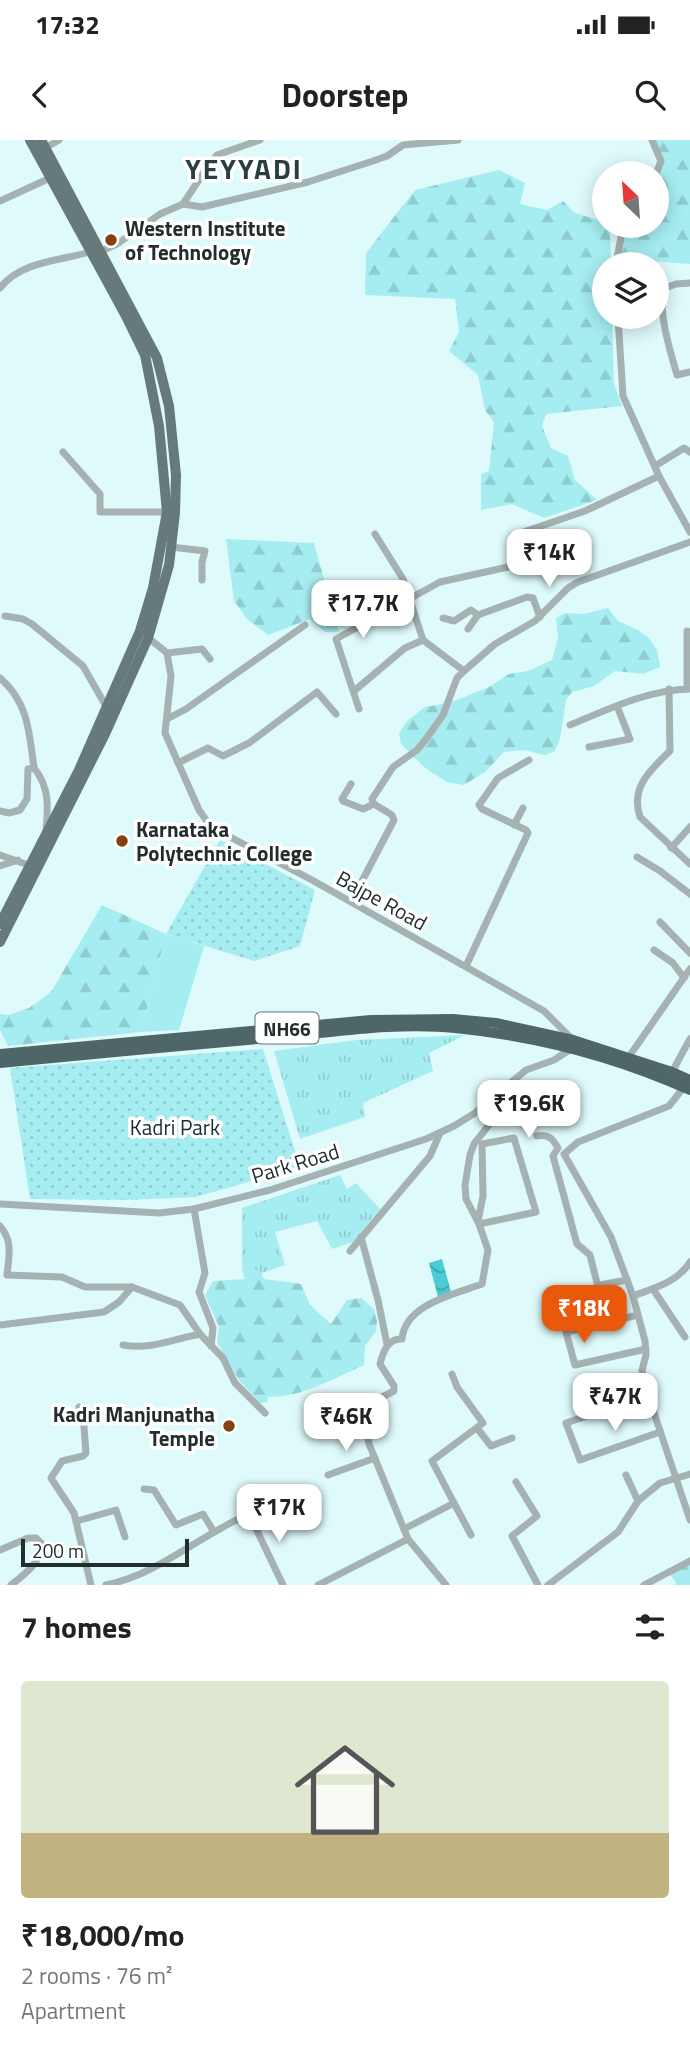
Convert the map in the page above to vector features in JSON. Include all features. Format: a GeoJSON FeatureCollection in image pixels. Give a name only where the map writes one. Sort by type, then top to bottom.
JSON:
{"type":"FeatureCollection","features":[{"type":"Feature","properties":{"kind":"highway","name":"NH66"},"geometry":{"type":"LineString","coordinates":[[0,1055],[358,1021],[420,1018],[496,1023],[672,1072],[688,1086]]}},
{"type":"Feature","properties":{"kind":"highway","name":"NH66"},"geometry":{"type":"LineString","coordinates":[[0,1063],[361,1029],[452,1027],[572,1045],[688,1086]]}},
{"type":"Feature","properties":{"kind":"main road"},"geometry":{"type":"LineString","coordinates":[[0,924],[45,844],[144,635],[169,565],[175,513],[176,475],[169,407],[163,378],[148,339],[50,178],[30,140]]}},
{"type":"Feature","properties":{"kind":"main road"},"geometry":{"type":"LineString","coordinates":[[0,942],[107,708],[144,635],[167,512],[159,426],[148,366],[43,144]]}},
{"type":"Feature","properties":{"kind":"street"},"geometry":{"type":"LineString","coordinates":[[43,144],[60,140]]}},
{"type":"Feature","properties":{"kind":"street"},"geometry":{"type":"LineString","coordinates":[[183,204],[217,155],[261,140]]}},
{"type":"Feature","properties":{"kind":"street"},"geometry":{"type":"LineString","coordinates":[[0,288],[9,277],[23,269],[117,244],[160,214],[183,204],[202,207],[308,182],[387,156],[404,145],[458,140]]}},
{"type":"Feature","properties":{"kind":"street"},"geometry":{"type":"LineString","coordinates":[[652,140],[661,161]]}},
{"type":"Feature","properties":{"kind":"street"},"geometry":{"type":"LineString","coordinates":[[0,201],[50,178]]}},
{"type":"Feature","properties":{"kind":"street"},"geometry":{"type":"LineString","coordinates":[[690,283],[665,288],[662,298],[667,338],[677,374],[690,372]]}},
{"type":"Feature","properties":{"kind":"street"},"geometry":{"type":"LineString","coordinates":[[618,329],[623,396],[654,466],[690,532]]}},
{"type":"Feature","properties":{"kind":"street"},"geometry":{"type":"LineString","coordinates":[[654,466],[684,448],[690,452]]}},
{"type":"Feature","properties":{"kind":"street"},"geometry":{"type":"LineString","coordinates":[[63,452],[100,494],[100,512],[167,512]]}},
{"type":"Feature","properties":{"kind":"street"},"geometry":{"type":"LineString","coordinates":[[359,709],[336,639],[440,582],[508,567],[514,558],[512,536],[516,533],[585,511],[659,475]]}},
{"type":"Feature","properties":{"kind":"street"},"geometry":{"type":"LineString","coordinates":[[375,534],[403,579],[423,640],[464,671]]}},
{"type":"Feature","properties":{"kind":"street"},"geometry":{"type":"LineString","coordinates":[[351,902],[394,820],[392,815],[374,804],[372,799],[393,766],[417,750],[437,723],[457,678],[489,648],[540,617],[578,582],[690,542]]}},
{"type":"Feature","properties":{"kind":"street"},"geometry":{"type":"LineString","coordinates":[[171,547],[205,551],[202,580]]}},
{"type":"Feature","properties":{"kind":"street"},"geometry":{"type":"LineString","coordinates":[[468,629],[478,615],[530,597],[540,617]]}},
{"type":"Feature","properties":{"kind":"street"},"geometry":{"type":"LineString","coordinates":[[443,618],[458,620],[471,610],[478,615]]}},
{"type":"Feature","properties":{"kind":"street"},"geometry":{"type":"LineString","coordinates":[[5,617],[23,619],[32,624],[83,666],[107,708]]}},
{"type":"Feature","properties":{"kind":"street"},"geometry":{"type":"LineString","coordinates":[[166,719],[186,709],[305,625]]}},
{"type":"Feature","properties":{"kind":"street"},"geometry":{"type":"LineString","coordinates":[[570,725],[643,695],[669,689],[689,689],[687,631]]}},
{"type":"Feature","properties":{"kind":"street"},"geometry":{"type":"LineString","coordinates":[[144,635],[167,653],[202,649],[210,659]]}},
{"type":"Feature","properties":{"kind":"street"},"geometry":{"type":"LineString","coordinates":[[354,691],[405,648],[423,640]]}},
{"type":"Feature","properties":{"kind":"street","name":"Bajpe Road"},"geometry":{"type":"LineString","coordinates":[[167,653],[171,676],[165,733],[199,810],[211,827],[544,1011],[572,1045]]}},
{"type":"Feature","properties":{"kind":"street"},"geometry":{"type":"LineString","coordinates":[[0,678],[11,687],[27,717],[33,768],[46,790],[48,805],[45,844]]}},
{"type":"Feature","properties":{"kind":"street"},"geometry":{"type":"LineString","coordinates":[[669,689],[670,751],[645,777],[638,791],[637,807],[640,817],[690,864]]}},
{"type":"Feature","properties":{"kind":"street"},"geometry":{"type":"LineString","coordinates":[[178,763],[208,748],[223,756],[249,743],[317,692],[336,714]]}},
{"type":"Feature","properties":{"kind":"street"},"geometry":{"type":"LineString","coordinates":[[589,747],[630,739],[617,706]]}},
{"type":"Feature","properties":{"kind":"street"},"geometry":{"type":"LineString","coordinates":[[466,966],[528,834],[482,809],[479,804],[498,778],[529,760]]}},
{"type":"Feature","properties":{"kind":"street"},"geometry":{"type":"LineString","coordinates":[[0,811],[9,813],[20,810],[27,799],[29,769],[33,768]]}},
{"type":"Feature","properties":{"kind":"street"},"geometry":{"type":"LineString","coordinates":[[351,784],[343,801],[363,809],[374,804]]}},
{"type":"Feature","properties":{"kind":"street"},"geometry":{"type":"LineString","coordinates":[[514,825],[523,808]]}},
{"type":"Feature","properties":{"kind":"street"},"geometry":{"type":"LineString","coordinates":[[671,848],[690,827]]}},
{"type":"Feature","properties":{"kind":"street"},"geometry":{"type":"LineString","coordinates":[[0,855],[32,866]]}},
{"type":"Feature","properties":{"kind":"street"},"geometry":{"type":"LineString","coordinates":[[637,857],[690,894]]}},
{"type":"Feature","properties":{"kind":"street"},"geometry":{"type":"LineString","coordinates":[[0,866],[19,860]]}},
{"type":"Feature","properties":{"kind":"street"},"geometry":{"type":"LineString","coordinates":[[660,922],[690,953]]}},
{"type":"Feature","properties":{"kind":"street"},"geometry":{"type":"LineString","coordinates":[[654,950],[673,963],[684,978]]}},
{"type":"Feature","properties":{"kind":"street"},"geometry":{"type":"LineString","coordinates":[[628,1058],[690,969]]}},
{"type":"Feature","properties":{"kind":"street"},"geometry":{"type":"LineString","coordinates":[[672,1072],[690,1040]]}},
{"type":"Feature","properties":{"kind":"street","name":"Park Road"},"geometry":{"type":"LineString","coordinates":[[0,1204],[159,1213],[194,1209],[270,1190],[440,1132],[475,1113],[526,1070],[554,1060],[572,1045]]}},
{"type":"Feature","properties":{"kind":"street"},"geometry":{"type":"LineString","coordinates":[[688,1086],[669,1106],[578,1142],[564,1154],[611,1237],[633,1296],[646,1349],[642,1370],[648,1395],[690,1520]]}},
{"type":"Feature","properties":{"kind":"street"},"geometry":{"type":"LineString","coordinates":[[387,1344],[397,1338],[402,1339],[403,1331],[418,1310],[482,1284],[488,1250],[479,1223],[466,1199],[465,1185],[470,1155],[479,1136],[507,1102],[501,1090]]}},
{"type":"Feature","properties":{"kind":"street"},"geometry":{"type":"LineString","coordinates":[[350,1251],[430,1156],[440,1132]]}},
{"type":"Feature","properties":{"kind":"street"},"geometry":{"type":"LineString","coordinates":[[537,1136],[544,1135],[553,1139],[558,1148],[554,1156],[577,1244],[590,1255],[597,1283],[627,1280]]}},
{"type":"Feature","properties":{"kind":"street"},"geometry":{"type":"LineString","coordinates":[[514,1138],[536,1212],[479,1223],[483,1196],[482,1144],[514,1138]]}},
{"type":"Feature","properties":{"kind":"street"},"geometry":{"type":"LineString","coordinates":[[194,1209],[205,1273],[199,1292],[213,1328],[211,1346]]}},
{"type":"Feature","properties":{"kind":"street"},"geometry":{"type":"LineString","coordinates":[[0,1226],[8,1235],[10,1247],[4,1268],[7,1275],[62,1277],[85,1286],[132,1287],[180,1305],[200,1334],[223,1358],[235,1383],[265,1413]]}},
{"type":"Feature","properties":{"kind":"street"},"geometry":{"type":"LineString","coordinates":[[360,1237],[387,1344],[380,1364],[395,1389],[393,1393],[372,1402],[363,1412],[366,1435],[408,1539],[446,1585]]}},
{"type":"Feature","properties":{"kind":"street"},"geometry":{"type":"LineString","coordinates":[[633,1296],[663,1285],[689,1267]]}},
{"type":"Feature","properties":{"kind":"street"},"geometry":{"type":"LineString","coordinates":[[0,1325],[104,1311],[119,1302],[132,1287]]}},
{"type":"Feature","properties":{"kind":"street"},"geometry":{"type":"LineString","coordinates":[[653,1289],[685,1337]]}},
{"type":"Feature","properties":{"kind":"street"},"geometry":{"type":"LineString","coordinates":[[638,1315],[566,1332],[575,1365],[646,1349]]}},
{"type":"Feature","properties":{"kind":"street"},"geometry":{"type":"LineString","coordinates":[[123,1345],[162,1345],[200,1334]]}},
{"type":"Feature","properties":{"kind":"street"},"geometry":{"type":"LineString","coordinates":[[452,1374],[457,1387],[483,1423],[432,1461],[471,1535]]}},
{"type":"Feature","properties":{"kind":"street"},"geometry":{"type":"LineString","coordinates":[[648,1395],[566,1423],[580,1460],[660,1432]]}},
{"type":"Feature","properties":{"kind":"street"},"geometry":{"type":"LineString","coordinates":[[79,1407],[83,1414],[86,1453],[62,1461],[51,1478],[71,1506],[91,1585]]}},
{"type":"Feature","properties":{"kind":"street"},"geometry":{"type":"LineString","coordinates":[[477,1428],[491,1446],[512,1438]]}},
{"type":"Feature","properties":{"kind":"street"},"geometry":{"type":"LineString","coordinates":[[328,1475],[375,1458]]}},
{"type":"Feature","properties":{"kind":"street"},"geometry":{"type":"LineString","coordinates":[[548,1585],[618,1532],[638,1501],[660,1483],[690,1474]]}},
{"type":"Feature","properties":{"kind":"street"},"geometry":{"type":"LineString","coordinates":[[626,1475],[638,1501]]}},
{"type":"Feature","properties":{"kind":"street"},"geometry":{"type":"LineString","coordinates":[[516,1482],[537,1516],[512,1536],[538,1585]]}},
{"type":"Feature","properties":{"kind":"street"},"geometry":{"type":"LineString","coordinates":[[144,1489],[154,1490],[176,1525],[204,1514],[214,1532]]}},
{"type":"Feature","properties":{"kind":"street"},"geometry":{"type":"LineString","coordinates":[[404,1529],[454,1503]]}},
{"type":"Feature","properties":{"kind":"street"},"geometry":{"type":"LineString","coordinates":[[76,1521],[116,1510],[125,1537]]}},
{"type":"Feature","properties":{"kind":"street"},"geometry":{"type":"LineString","coordinates":[[106,1585],[144,1573],[227,1524],[250,1514],[283,1585]]}},
{"type":"Feature","properties":{"kind":"street"},"geometry":{"type":"LineString","coordinates":[[0,1550],[28,1538],[36,1538],[41,1543],[42,1549],[37,1559],[11,1585]]}},
{"type":"Feature","properties":{"kind":"street"},"geometry":{"type":"LineString","coordinates":[[318,1585],[408,1539]]}},
{"type":"Feature","properties":{"kind":"street"},"geometry":{"type":"LineString","coordinates":[[643,1585],[690,1561]]}},
{"type":"Feature","properties":{"kind":"green space"},"geometry":{"type":"Polygon","coordinates":[[[656,140],[690,140],[690,264],[669,262],[669,252],[617,252],[620,238],[669,238],[669,161],[657,161],[656,140]]]}},
{"type":"Feature","properties":{"kind":"green space"},"geometry":{"type":"Polygon","coordinates":[[[499,170],[525,183],[520,204],[547,210],[563,201],[575,213],[592,218],[592,238],[610,238],[611,252],[592,252],[592,329],[612,329],[614,384],[622,406],[546,414],[542,426],[551,448],[568,456],[575,480],[597,500],[544,518],[512,504],[481,510],[481,474],[489,471],[494,422],[485,410],[478,375],[449,351],[459,332],[455,299],[365,295],[366,253],[415,190],[499,170]]]}},
{"type":"Feature","properties":{"kind":"green space"},"geometry":{"type":"Polygon","coordinates":[[[226,539],[314,543],[339,632],[325,632],[310,619],[268,635],[247,619],[234,601],[226,539]]]}},
{"type":"Feature","properties":{"kind":"green space"},"geometry":{"type":"Polygon","coordinates":[[[608,608],[618,621],[648,637],[657,650],[660,667],[643,674],[615,671],[594,686],[572,692],[566,700],[560,739],[555,751],[545,755],[524,750],[504,752],[485,772],[464,785],[447,782],[425,768],[401,744],[399,733],[408,720],[425,707],[449,703],[489,687],[509,674],[528,671],[552,660],[558,638],[556,618],[565,613],[584,614],[608,608]]]}},
{"type":"Feature","properties":{"kind":"green space"},"geometry":{"type":"Polygon","coordinates":[[[220,840],[315,890],[300,946],[254,961],[166,934],[220,840]]]}},
{"type":"Feature","properties":{"kind":"green space"},"geometry":{"type":"Polygon","coordinates":[[[102,905],[166,934],[141,1032],[8,1046],[0,1030],[0,1014],[9,1015],[29,1008],[51,992],[102,905]]]}},
{"type":"Feature","properties":{"kind":"green space"},"geometry":{"type":"Polygon","coordinates":[[[166,934],[204,946],[179,1030],[141,1032],[166,934]]]}},
{"type":"Feature","properties":{"kind":"green space"},"geometry":{"type":"Polygon","coordinates":[[[465,1035],[429,1053],[433,1071],[363,1103],[365,1117],[300,1139],[274,1051],[357,1040],[465,1035]]]}},
{"type":"Feature","properties":{"kind":"green space","name":"Kadri Park"},"geometry":{"type":"Polygon","coordinates":[[[263,1049],[300,1167],[196,1197],[128,1200],[30,1199],[10,1068],[263,1049]]]}},
{"type":"Feature","properties":{"kind":"green space"},"geometry":{"type":"Polygon","coordinates":[[[340,1175],[347,1189],[356,1183],[380,1209],[353,1242],[332,1249],[317,1221],[275,1232],[285,1265],[245,1279],[242,1271],[242,1208],[340,1175]]]}},
{"type":"Feature","properties":{"kind":"green space"},"geometry":{"type":"Polygon","coordinates":[[[259,1268],[264,1279],[301,1284],[310,1305],[331,1324],[347,1300],[361,1298],[374,1309],[376,1331],[365,1346],[364,1365],[305,1391],[268,1397],[267,1402],[260,1403],[239,1380],[217,1342],[219,1327],[205,1295],[213,1281],[245,1279],[259,1268]]]}},
{"type":"Feature","properties":{"kind":"green space"},"geometry":{"type":"Polygon","coordinates":[[[354,1398],[365,1428],[314,1439],[304,1416],[354,1398]]]}},
{"type":"Feature","properties":{"kind":"green space"},"geometry":{"type":"Polygon","coordinates":[[[690,1564],[690,1585],[674,1585],[676,1583],[670,1574],[690,1564]]]}},
{"type":"Feature","properties":{"kind":"water"},"geometry":{"type":"Polygon","coordinates":[[[442,1259],[451,1292],[438,1297],[429,1263],[442,1259]]]}},
{"type":"Feature","properties":{"kind":"place","name":"Western Institute of Technology"},"geometry":{"type":"Point","coordinates":[111,240]}},
{"type":"Feature","properties":{"kind":"place","name":"Karnataka Polytechnic College"},"geometry":{"type":"Point","coordinates":[122,841]}},
{"type":"Feature","properties":{"kind":"place","name":"Kadri Manjunatha Temple"},"geometry":{"type":"Point","coordinates":[229,1426]}},
{"type":"Feature","properties":{"kind":"district","name":"YEYYADI"},"geometry":{"type":"Point","coordinates":[244,168]}}]}
